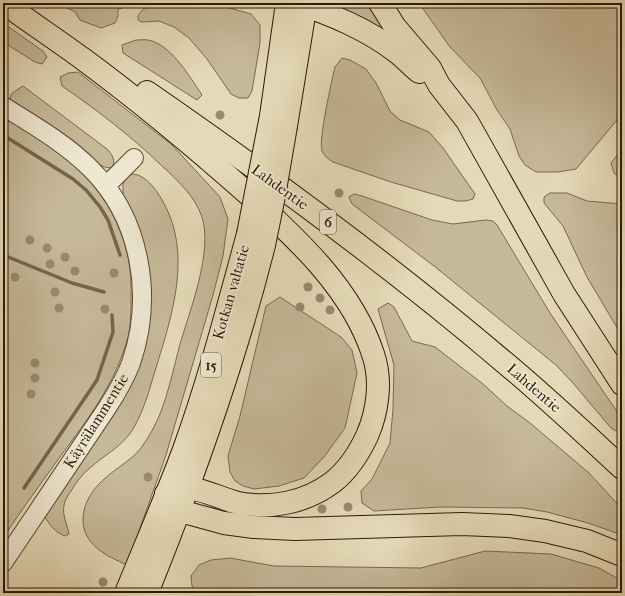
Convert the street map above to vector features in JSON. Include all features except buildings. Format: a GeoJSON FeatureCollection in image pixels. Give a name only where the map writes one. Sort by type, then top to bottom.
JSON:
{"type":"FeatureCollection","features":[{"type":"Feature","properties":{"kind":"highway"},"geometry":{"type":"LineString","coordinates":[[4,3],[84,60],[214,164],[261,206],[316,261],[332,281],[358,319],[373,354],[377,370],[378,390],[372,426],[355,457],[342,474],[333,482],[319,491],[294,502],[267,506],[237,502],[189,487],[176,489],[166,494],[170,504],[180,511],[224,523],[254,527],[295,529],[462,524],[509,526],[587,541],[622,555]]}},
{"type":"Feature","properties":{"kind":"highway","name":"Lahdentie"},"geometry":{"type":"LineString","coordinates":[[13,3],[202,130],[383,264],[504,362],[622,468]]}},
{"type":"Feature","properties":{"kind":"highway"},"geometry":{"type":"LineString","coordinates":[[380,3],[395,27],[430,68],[439,85],[467,121],[560,287],[622,384]]}},
{"type":"Feature","properties":{"kind":"highway"},"geometry":{"type":"LineString","coordinates":[[299,4],[332,16],[373,37],[398,53],[424,77],[439,85]]}},
{"type":"Feature","properties":{"kind":"highway","name":"Kotkan valtatie"},"geometry":{"type":"LineString","coordinates":[[148,593],[189,487],[231,366],[256,240],[299,4]]}},
{"type":"Feature","properties":{"kind":"highway","name":"Kotkan valtatie"},"geometry":{"type":"LineString","coordinates":[[126,593],[183,452],[225,318],[256,240]]}},
{"type":"Feature","properties":{"kind":"street","name":"Käyrälammentie"},"geometry":{"type":"LineString","coordinates":[[3,106],[73,152],[91,168],[106,186],[119,207],[130,230],[140,273],[142,298],[140,326],[134,353],[126,376],[113,398],[3,563]]}},
{"type":"Feature","properties":{"kind":"street"},"geometry":{"type":"LineString","coordinates":[[106,186],[134,158]]}},
{"type":"Feature","properties":{"kind":"shaded area"},"geometry":{"type":"Polygon","coordinates":[[[58,3],[135,3],[118,9],[118,16],[115,23],[101,28],[80,20],[75,12],[58,3]]]}},
{"type":"Feature","properties":{"kind":"shaded area"},"geometry":{"type":"Polygon","coordinates":[[[157,3],[212,3],[251,14],[260,25],[260,43],[252,91],[248,98],[239,98],[231,94],[207,59],[189,38],[174,27],[159,21],[142,22],[138,20],[138,16],[143,9],[157,3]]]}},
{"type":"Feature","properties":{"kind":"shaded area"},"geometry":{"type":"Polygon","coordinates":[[[326,3],[373,3],[389,37],[326,3]]]}},
{"type":"Feature","properties":{"kind":"shaded area"},"geometry":{"type":"Polygon","coordinates":[[[419,3],[622,3],[622,114],[576,169],[558,172],[536,172],[525,165],[519,156],[510,129],[497,110],[480,78],[450,47],[419,3]]]}},
{"type":"Feature","properties":{"kind":"shaded area"},"geometry":{"type":"Polygon","coordinates":[[[3,23],[43,51],[47,57],[42,64],[35,62],[3,42],[3,23]]]}},
{"type":"Feature","properties":{"kind":"shaded area"},"geometry":{"type":"Polygon","coordinates":[[[136,40],[150,40],[167,50],[174,56],[202,95],[197,100],[123,53],[122,45],[136,40]]]}},
{"type":"Feature","properties":{"kind":"shaded area"},"geometry":{"type":"Polygon","coordinates":[[[342,58],[350,60],[366,69],[376,83],[390,111],[400,120],[429,132],[443,148],[475,194],[473,199],[457,201],[391,182],[333,162],[325,156],[321,145],[324,123],[335,67],[342,58]]]}},
{"type":"Feature","properties":{"kind":"shaded area"},"geometry":{"type":"Polygon","coordinates":[[[78,72],[172,145],[220,197],[228,219],[223,256],[213,295],[166,455],[127,565],[104,553],[91,542],[84,527],[84,510],[86,503],[94,489],[141,448],[158,418],[169,388],[180,344],[199,281],[203,264],[205,231],[199,209],[190,195],[179,183],[150,154],[126,134],[62,86],[60,77],[68,73],[78,72]]]}},
{"type":"Feature","properties":{"kind":"shaded area"},"geometry":{"type":"Polygon","coordinates":[[[23,86],[107,149],[114,161],[113,166],[111,168],[107,168],[96,162],[67,137],[10,100],[11,94],[23,86]]]}},
{"type":"Feature","properties":{"kind":"shaded area"},"geometry":{"type":"Polygon","coordinates":[[[3,117],[66,158],[84,175],[103,198],[118,225],[123,239],[130,269],[131,299],[128,337],[121,359],[107,388],[90,415],[3,538],[3,117]]]}},
{"type":"Feature","properties":{"kind":"shaded area"},"geometry":{"type":"Polygon","coordinates":[[[622,149],[622,180],[614,173],[611,163],[622,149]]]}},
{"type":"Feature","properties":{"kind":"shaded area"},"geometry":{"type":"Polygon","coordinates":[[[132,174],[144,178],[150,183],[159,195],[169,214],[175,233],[178,253],[176,293],[172,313],[148,394],[139,418],[127,438],[84,473],[69,494],[64,505],[64,516],[69,534],[65,536],[58,533],[52,527],[44,514],[145,347],[150,319],[151,290],[146,256],[123,196],[123,184],[127,177],[132,174]]]}},
{"type":"Feature","properties":{"kind":"shaded area"},"geometry":{"type":"Polygon","coordinates":[[[550,193],[567,193],[587,201],[622,204],[622,336],[587,277],[563,226],[544,203],[544,197],[550,193]]]}},
{"type":"Feature","properties":{"kind":"shaded area"},"geometry":{"type":"Polygon","coordinates":[[[354,194],[432,220],[453,224],[486,220],[493,221],[497,225],[550,313],[622,419],[622,428],[618,432],[611,428],[556,365],[434,266],[352,204],[349,197],[354,194]]]}},
{"type":"Feature","properties":{"kind":"shaded area"},"geometry":{"type":"Polygon","coordinates":[[[280,297],[341,337],[352,350],[357,373],[345,428],[324,457],[304,478],[279,486],[254,489],[243,486],[235,481],[230,472],[228,456],[240,416],[266,306],[280,297]]]}},
{"type":"Feature","properties":{"kind":"shaded area"},"geometry":{"type":"Polygon","coordinates":[[[388,303],[394,307],[412,341],[435,347],[483,384],[507,406],[530,423],[589,473],[622,509],[622,535],[588,523],[547,512],[523,508],[440,507],[374,511],[362,503],[361,491],[372,479],[390,443],[393,409],[394,365],[378,309],[388,303]]]}},
{"type":"Feature","properties":{"kind":"shaded area"},"geometry":{"type":"Polygon","coordinates":[[[485,551],[551,554],[599,568],[622,581],[622,593],[198,593],[192,586],[191,576],[199,565],[211,560],[230,558],[274,566],[421,568],[485,551]]]}},
{"type":"Feature","properties":{"kind":"waterway"},"geometry":{"type":"LineString","coordinates":[[3,135],[73,179],[86,190],[100,207],[108,220],[120,255]]}},
{"type":"Feature","properties":{"kind":"waterway"},"geometry":{"type":"LineString","coordinates":[[3,255],[72,283],[104,292]]}},
{"type":"Feature","properties":{"kind":"waterway"},"geometry":{"type":"LineString","coordinates":[[24,488],[97,380],[113,332],[112,315]]}},
{"type":"Feature","properties":{"kind":"waterway"},"geometry":{"type":"LineString","coordinates":[[3,526],[7,521]]}}]}
